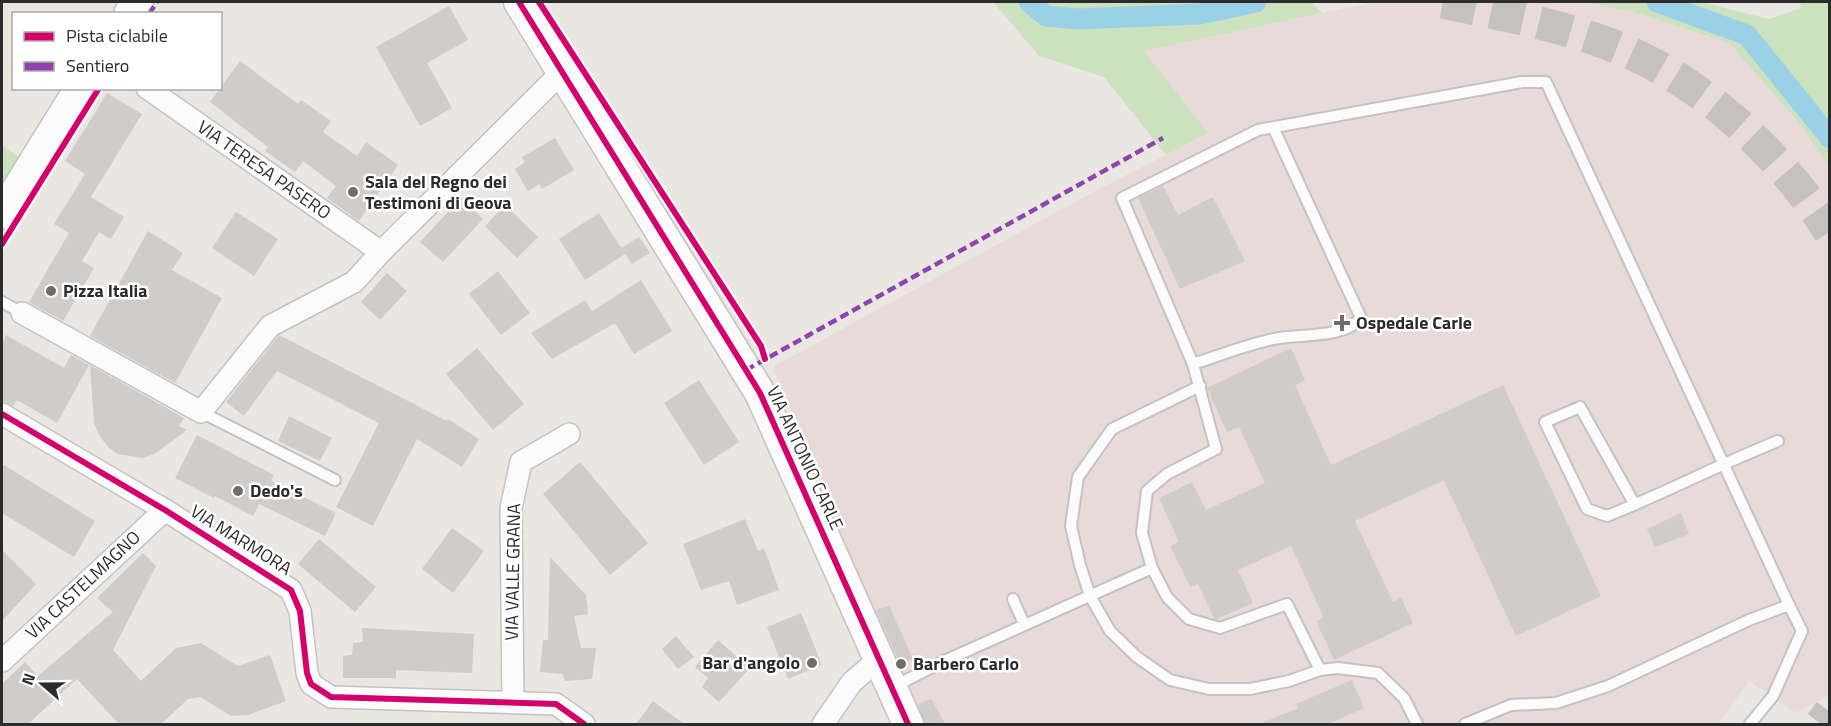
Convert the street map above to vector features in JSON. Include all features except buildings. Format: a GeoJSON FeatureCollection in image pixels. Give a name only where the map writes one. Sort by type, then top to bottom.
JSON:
{"type":"FeatureCollection","features":[{"type":"Feature","properties":{"kind":"street","name":"VIA ANTONIO CARLE"},"geometry":{"type":"LineString","coordinates":[[519,2],[760,393],[908,724]]}},
{"type":"Feature","properties":{"kind":"street"},"geometry":{"type":"LineString","coordinates":[[22,313],[201,412],[270,326],[354,282],[381,252],[563,71]]}},
{"type":"Feature","properties":{"kind":"street"},"geometry":{"type":"LineString","coordinates":[[2,214],[79,90]]}},
{"type":"Feature","properties":{"kind":"street","name":"VIA TERESA PASERO"},"geometry":{"type":"LineString","coordinates":[[150,90],[381,252]]}},
{"type":"Feature","properties":{"kind":"street","name":"VIA MARMORA"},"geometry":{"type":"LineString","coordinates":[[2,414],[165,510],[291,590],[300,611],[307,673],[311,684],[331,697],[556,704],[584,724]]}},
{"type":"Feature","properties":{"kind":"street","name":"VIA VALLE GRANA"},"geometry":{"type":"LineString","coordinates":[[513,703],[511,508],[521,462],[569,434]]}},
{"type":"Feature","properties":{"kind":"street","name":"VIA CASTELMAGNO"},"geometry":{"type":"LineString","coordinates":[[2,661],[165,510]]}},
{"type":"Feature","properties":{"kind":"street"},"geometry":{"type":"LineString","coordinates":[[823,724],[852,682],[878,660]]}},
{"type":"Feature","properties":{"kind":"lane"},"geometry":{"type":"LineString","coordinates":[[1320,670],[1287,604],[1220,628],[1189,619],[1167,597],[1152,568],[1142,533],[1147,491],[1167,474],[1216,449],[1194,364],[1122,198],[1258,130],[1522,82],[1546,82],[1802,631],[1773,696],[1750,724]]}},
{"type":"Feature","properties":{"kind":"lane"},"geometry":{"type":"LineString","coordinates":[[1194,364],[1270,339],[1319,335],[1356,324],[1361,318],[1273,127]]}},
{"type":"Feature","properties":{"kind":"lane"},"geometry":{"type":"LineString","coordinates":[[2,302],[22,313]]}},
{"type":"Feature","properties":{"kind":"lane"},"geometry":{"type":"LineString","coordinates":[[1200,386],[1112,429],[1078,477],[1071,526],[1090,596],[1110,632],[1137,657],[1170,680],[1209,689],[1250,689],[1289,681],[1320,670],[1338,668],[1378,673],[1404,698],[1417,724]]}},
{"type":"Feature","properties":{"kind":"lane"},"geometry":{"type":"LineString","coordinates":[[1635,505],[1580,407],[1545,422],[1587,509],[1606,516],[1635,505],[1723,463],[1778,441]]}},
{"type":"Feature","properties":{"kind":"lane"},"geometry":{"type":"LineString","coordinates":[[201,412],[335,480]]}},
{"type":"Feature","properties":{"kind":"lane"},"geometry":{"type":"LineString","coordinates":[[891,688],[1024,624],[1152,568]]}},
{"type":"Feature","properties":{"kind":"lane"},"geometry":{"type":"LineString","coordinates":[[1012,600],[1024,624]]}},
{"type":"Feature","properties":{"kind":"lane"},"geometry":{"type":"LineString","coordinates":[[1465,724],[1511,705],[1556,703],[1608,686],[1749,620],[1789,605]]}},
{"type":"Feature","properties":{"kind":"shaded area","name":"Ospedale Carle"},"geometry":{"type":"Polygon","coordinates":[[[1375,2],[1585,2],[1633,12],[1729,43],[1800,124],[1829,167],[1829,695],[1796,713],[1749,681],[1718,724],[923,724],[871,611],[773,367],[1101,188],[1207,134],[1143,51],[1375,2]]]}},
{"type":"Feature","properties":{"kind":"green space"},"geometry":{"type":"Polygon","coordinates":[[[993,2],[1311,2],[1322,13],[1144,51],[1208,133],[1166,155],[1104,77],[1039,56],[993,2]]]}},
{"type":"Feature","properties":{"kind":"green space"},"geometry":{"type":"Polygon","coordinates":[[[1585,2],[1701,2],[1769,19],[1801,8],[1799,2],[1829,2],[1829,167],[1800,124],[1729,43],[1633,12],[1585,2]]]}},
{"type":"Feature","properties":{"kind":"green space"},"geometry":{"type":"Polygon","coordinates":[[[2,145],[19,157],[2,183],[2,145]]]}},
{"type":"Feature","properties":{"kind":"waterway"},"geometry":{"type":"LineString","coordinates":[[1029,2],[1046,16],[1078,19],[1200,14],[1256,2]]}},
{"type":"Feature","properties":{"kind":"waterway"},"geometry":{"type":"LineString","coordinates":[[1657,2],[1747,35],[1830,138]]}},
{"type":"Feature","properties":{"kind":"tunnel"},"geometry":{"type":"LineString","coordinates":[[1443,2],[1570,31],[1611,45],[1676,77],[1735,121],[1762,147],[1810,202],[1830,232]]}},
{"type":"Feature","properties":{"kind":"tunnel"},"geometry":{"type":"LineString","coordinates":[[1821,724],[1830,712]]}},
{"type":"Feature","properties":{"kind":"marked path"},"geometry":{"type":"LineString","coordinates":[[150,12],[157,2]]}},
{"type":"Feature","properties":{"kind":"marked path"},"geometry":{"type":"LineString","coordinates":[[746,370],[1163,138]]}},
{"type":"Feature","properties":{"kind":"cycle path"},"geometry":{"type":"LineString","coordinates":[[519,2],[760,393],[908,724]]}},
{"type":"Feature","properties":{"kind":"cycle path"},"geometry":{"type":"LineString","coordinates":[[539,2],[761,346],[765,359]]}},
{"type":"Feature","properties":{"kind":"cycle path"},"geometry":{"type":"LineString","coordinates":[[2,244],[98,90]]}},
{"type":"Feature","properties":{"kind":"cycle path"},"geometry":{"type":"LineString","coordinates":[[2,414],[165,510],[291,590],[300,611],[307,673],[311,684],[331,697],[556,704],[584,724]]}},
{"type":"Feature","properties":{"kind":"place","name":"Sala del Regno dei Testimoni di Geova"},"geometry":{"type":"Point","coordinates":[353,192]}},
{"type":"Feature","properties":{"kind":"place","name":"Pizza Italia"},"geometry":{"type":"Point","coordinates":[51,291]}},
{"type":"Feature","properties":{"kind":"place","name":"Ospedale Carle"},"geometry":{"type":"Point","coordinates":[1342,323]}},
{"type":"Feature","properties":{"kind":"place","name":"Dedo's"},"geometry":{"type":"Point","coordinates":[238,491]}},
{"type":"Feature","properties":{"kind":"place","name":"Bar d'angolo"},"geometry":{"type":"Point","coordinates":[812,663]}},
{"type":"Feature","properties":{"kind":"place","name":"Barbero Carlo"},"geometry":{"type":"Point","coordinates":[901,664]}}]}
